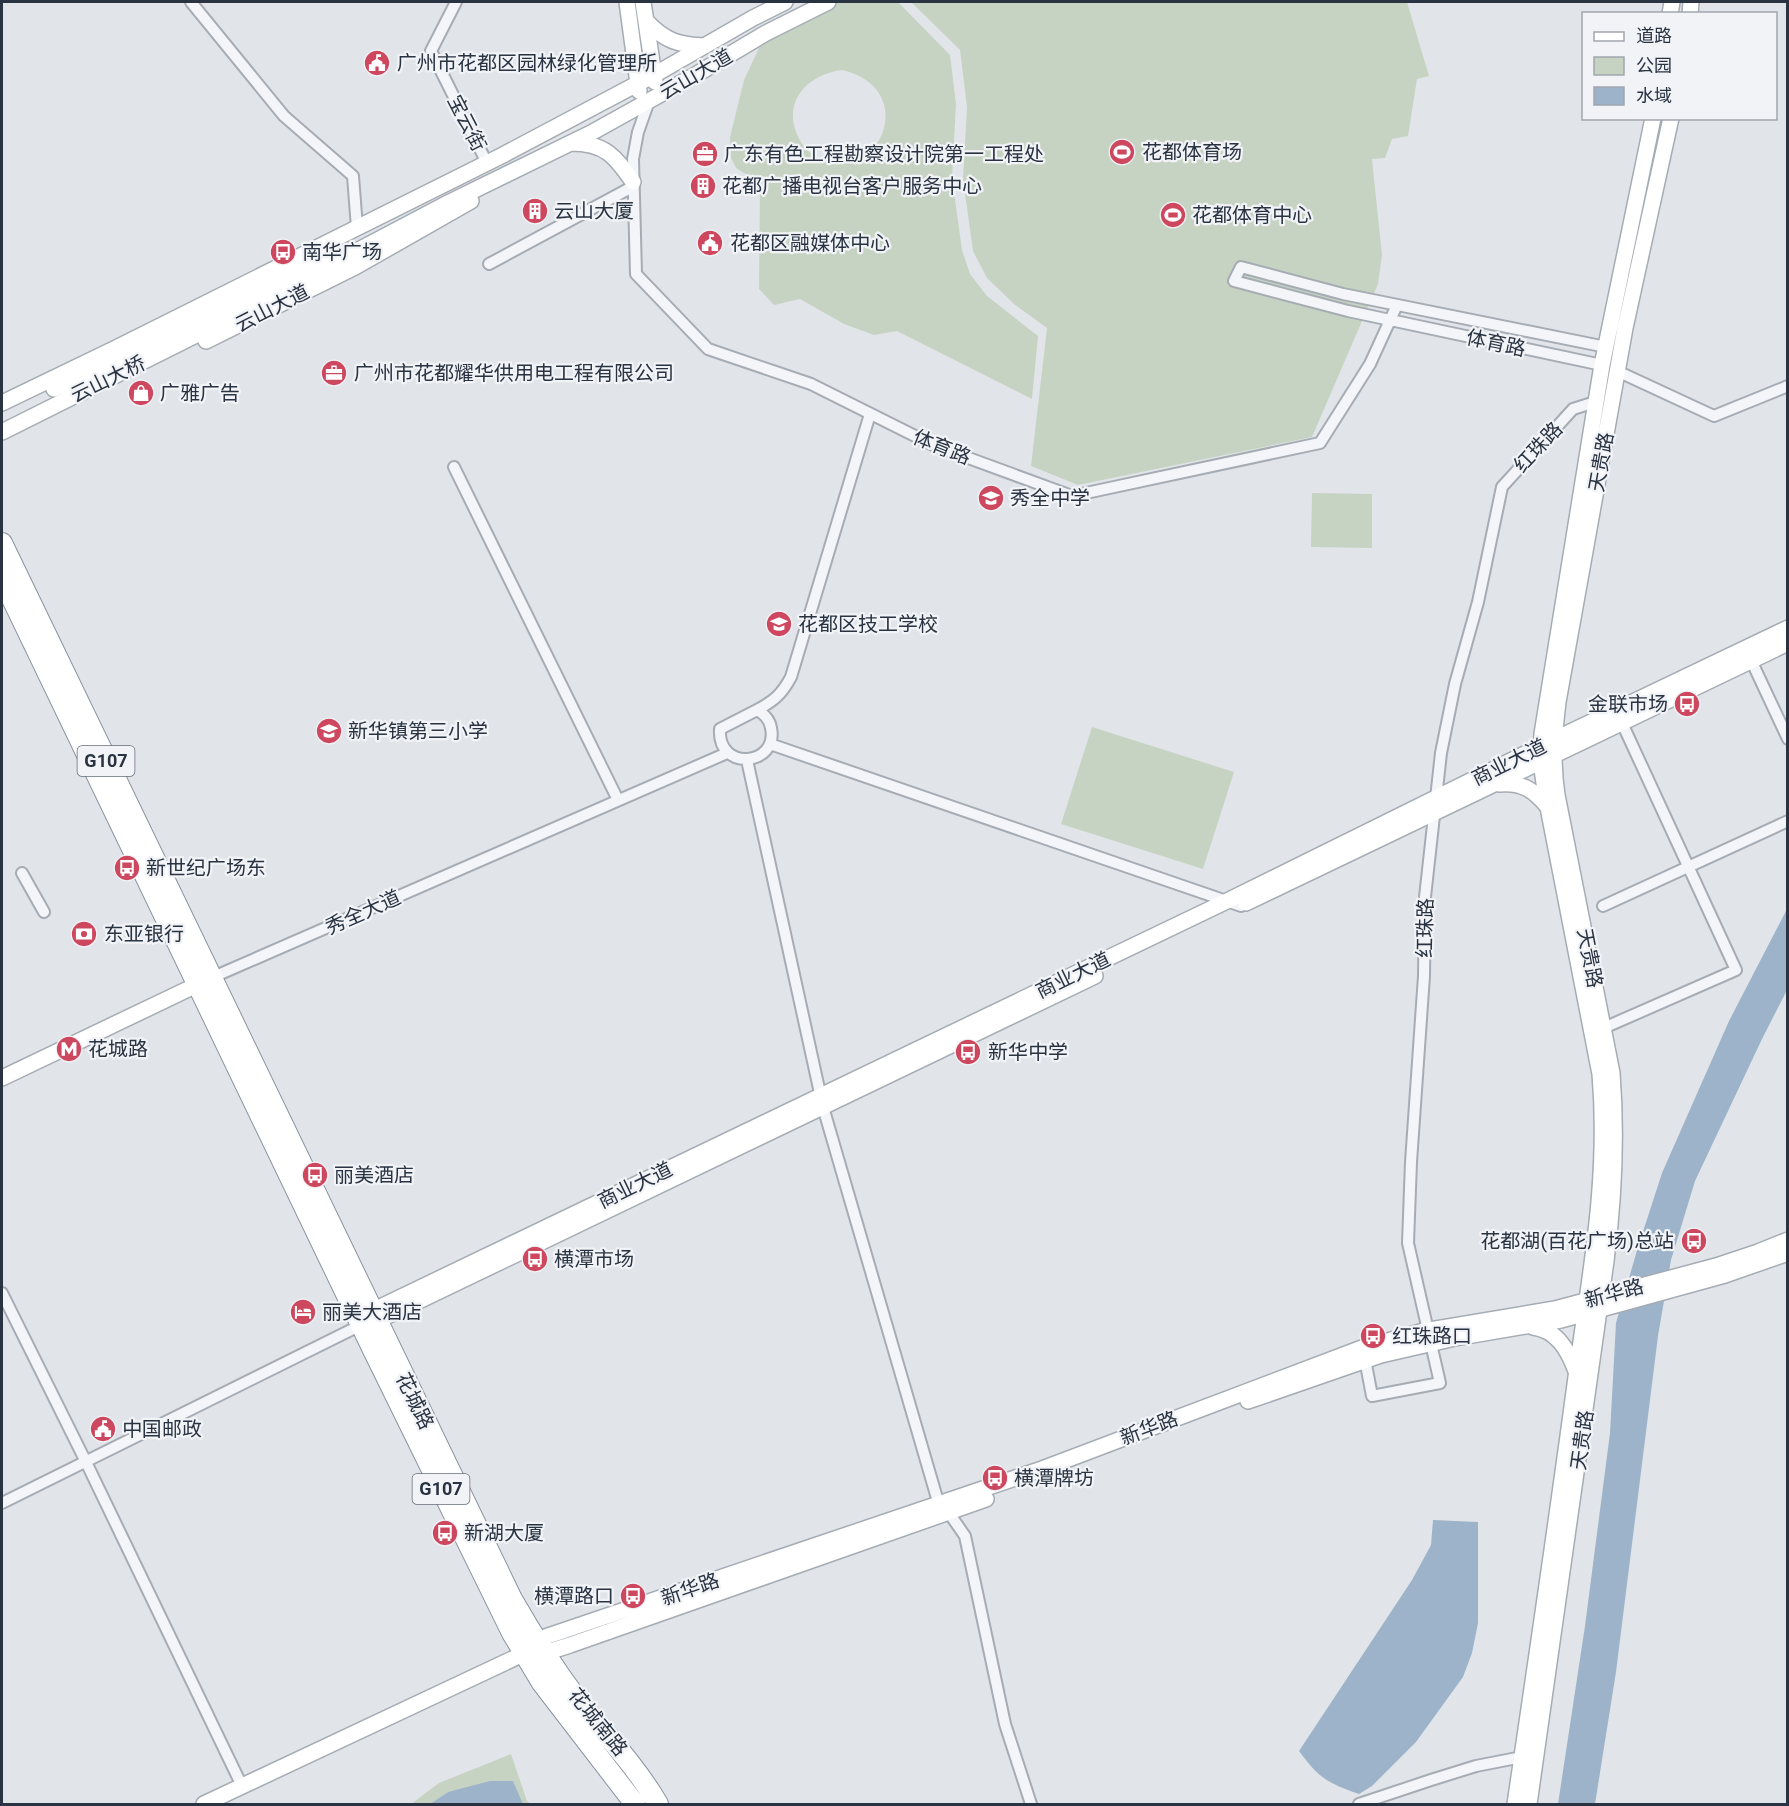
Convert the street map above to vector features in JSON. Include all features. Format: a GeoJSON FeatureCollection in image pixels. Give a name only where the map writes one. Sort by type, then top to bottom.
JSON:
{"type":"FeatureCollection","features":[{"type":"Feature","properties":{"kind":"highway","name":"花城路"},"geometry":{"type":"LineString","coordinates":[[2,543],[204,981]]}},
{"type":"Feature","properties":{"kind":"highway","name":"花城路"},"geometry":{"type":"LineString","coordinates":[[2,578],[370,1319],[512,1599],[534,1649]]}},
{"type":"Feature","properties":{"kind":"highway","name":"花城南路"},"geometry":{"type":"LineString","coordinates":[[534,1649],[549,1692],[635,1804]]}},
{"type":"Feature","properties":{"kind":"highway","name":"花城南路"},"geometry":{"type":"LineString","coordinates":[[534,1649],[639,1774],[658,1804]]}},
{"type":"Feature","properties":{"kind":"main road"},"geometry":{"type":"LineString","coordinates":[[627,2],[638,82],[649,101]]}},
{"type":"Feature","properties":{"kind":"main road"},"geometry":{"type":"LineString","coordinates":[[643,2],[654,75],[649,101]]}},
{"type":"Feature","properties":{"kind":"main road","name":"云山大道"},"geometry":{"type":"LineString","coordinates":[[211,321],[503,155],[785,2]]}},
{"type":"Feature","properties":{"kind":"main road","name":"云山大道"},"geometry":{"type":"LineString","coordinates":[[211,321],[532,163],[649,101],[766,33],[828,2]]}},
{"type":"Feature","properties":{"kind":"main road"},"geometry":{"type":"LineString","coordinates":[[646,21],[657,33],[671,41],[705,46]]}},
{"type":"Feature","properties":{"kind":"main road","name":"天贵路"},"geometry":{"type":"LineString","coordinates":[[1515,1804],[1577,1373],[1614,1200],[1613,1083],[1548,807],[1546,700],[1595,402],[1653,120]]}},
{"type":"Feature","properties":{"kind":"main road","name":"天贵路"},"geometry":{"type":"LineString","coordinates":[[1599,1030],[1547,751],[1558,702],[1617,371],[1671,120]]}},
{"type":"Feature","properties":{"kind":"main road"},"geometry":{"type":"LineString","coordinates":[[571,142],[588,143],[603,148],[622,166],[634,184]]}},
{"type":"Feature","properties":{"kind":"main road","name":"云山大道"},"geometry":{"type":"LineString","coordinates":[[5,402],[503,155]]}},
{"type":"Feature","properties":{"kind":"main road","name":"云山大道"},"geometry":{"type":"LineString","coordinates":[[2,433],[150,368],[355,267],[455,211],[532,163]]}},
{"type":"Feature","properties":{"kind":"main road","name":"云山大桥"},"geometry":{"type":"LineString","coordinates":[[2,413],[211,321]]}},
{"type":"Feature","properties":{"kind":"main road","name":"云山大桥"},"geometry":{"type":"LineString","coordinates":[[2,433],[211,321]]}},
{"type":"Feature","properties":{"kind":"main road","name":"商业大道"},"geometry":{"type":"LineString","coordinates":[[1435,806],[1490,786],[1598,720],[1788,628]]}},
{"type":"Feature","properties":{"kind":"main road","name":"商业大道"},"geometry":{"type":"LineString","coordinates":[[370,1319],[1547,751],[1622,723],[1788,643]]}},
{"type":"Feature","properties":{"kind":"main road"},"geometry":{"type":"LineString","coordinates":[[1558,702],[1561,712],[1570,719],[1583,722],[1598,720]]}},
{"type":"Feature","properties":{"kind":"main road"},"geometry":{"type":"LineString","coordinates":[[1490,786],[1508,783],[1524,786],[1535,793],[1548,807]]}},
{"type":"Feature","properties":{"kind":"main road","name":"秀全大道"},"geometry":{"type":"LineString","coordinates":[[2,1078],[204,981]]}},
{"type":"Feature","properties":{"kind":"main road","name":"新华路"},"geometry":{"type":"LineString","coordinates":[[1677,1282],[1788,1240]]}},
{"type":"Feature","properties":{"kind":"main road","name":"新华路"},"geometry":{"type":"LineString","coordinates":[[1429,1337],[1530,1327],[1617,1298],[1677,1282],[1747,1268],[1788,1253]]}},
{"type":"Feature","properties":{"kind":"main road","name":"天贵路"},"geometry":{"type":"LineString","coordinates":[[1529,1804],[1593,1305]]}},
{"type":"Feature","properties":{"kind":"main road","name":"新华路"},"geometry":{"type":"LineString","coordinates":[[204,1804],[534,1649],[944,1509],[1042,1469],[1364,1354],[1536,1313],[1593,1305]]}},
{"type":"Feature","properties":{"kind":"main road"},"geometry":{"type":"LineString","coordinates":[[1530,1327],[1550,1331],[1565,1347],[1577,1373]]}},
{"type":"Feature","properties":{"kind":"street"},"geometry":{"type":"LineString","coordinates":[[192,2],[284,116],[353,176],[357,228]]}},
{"type":"Feature","properties":{"kind":"street","name":"宝云街"},"geometry":{"type":"LineString","coordinates":[[456,2],[431,51],[487,163]]}},
{"type":"Feature","properties":{"kind":"street","name":"体育路"},"geometry":{"type":"LineString","coordinates":[[649,101],[638,132],[633,159],[636,274],[708,349],[811,384],[933,445],[1072,496],[1320,443],[1370,364],[1397,305]]}},
{"type":"Feature","properties":{"kind":"street"},"geometry":{"type":"LineString","coordinates":[[489,264],[634,184]]}},
{"type":"Feature","properties":{"kind":"street","name":"体育路"},"geometry":{"type":"LineString","coordinates":[[1602,365],[1348,311],[1234,281],[1241,267],[1343,294],[1606,347]]}},
{"type":"Feature","properties":{"kind":"street"},"geometry":{"type":"LineString","coordinates":[[1617,371],[1714,416],[1788,386]]}},
{"type":"Feature","properties":{"kind":"street","name":"红珠路"},"geometry":{"type":"LineString","coordinates":[[1364,1354],[1372,1396],[1440,1383],[1408,1243],[1411,1162],[1424,976],[1425,897],[1441,753],[1455,684],[1478,602],[1502,486],[1573,409],[1595,402]]}},
{"type":"Feature","properties":{"kind":"street"},"geometry":{"type":"LineString","coordinates":[[757,710],[765,715],[771,727],[770,744],[761,755],[747,760],[738,759],[728,753],[721,743],[720,729],[772,702],[782,694],[790,677],[870,414]]}},
{"type":"Feature","properties":{"kind":"street"},"geometry":{"type":"LineString","coordinates":[[454,467],[618,800]]}},
{"type":"Feature","properties":{"kind":"street"},"geometry":{"type":"LineString","coordinates":[[1751,660],[1788,739]]}},
{"type":"Feature","properties":{"kind":"street"},"geometry":{"type":"LineString","coordinates":[[1599,1030],[1736,970],[1622,723]]}},
{"type":"Feature","properties":{"kind":"street"},"geometry":{"type":"LineString","coordinates":[[770,744],[1234,904]]}},
{"type":"Feature","properties":{"kind":"street","name":"秀全大道"},"geometry":{"type":"LineString","coordinates":[[204,981],[728,753]]}},
{"type":"Feature","properties":{"kind":"street"},"geometry":{"type":"LineString","coordinates":[[747,760],[822,1101],[944,1509],[965,1536],[1005,1724],[1030,1804]]}},
{"type":"Feature","properties":{"kind":"street"},"geometry":{"type":"LineString","coordinates":[[1603,906],[1788,821]]}},
{"type":"Feature","properties":{"kind":"street"},"geometry":{"type":"LineString","coordinates":[[22,873],[44,912]]}},
{"type":"Feature","properties":{"kind":"street"},"geometry":{"type":"LineString","coordinates":[[2,1293],[242,1786]]}},
{"type":"Feature","properties":{"kind":"street","name":"商业大道"},"geometry":{"type":"LineString","coordinates":[[2,1503],[370,1319]]}},
{"type":"Feature","properties":{"kind":"street"},"geometry":{"type":"LineString","coordinates":[[1364,1804],[1476,1766],[1522,1757]]}},
{"type":"Feature","properties":{"kind":"green space"},"geometry":{"type":"Polygon","coordinates":[[[828,2],[898,2],[950,55],[956,104],[952,178],[962,250],[970,274],[987,296],[1038,336],[1032,399],[897,331],[874,335],[844,324],[800,299],[774,305],[759,289],[760,183],[736,168],[731,158],[730,137],[744,80],[766,33],[828,2]],[[842,70],[817,78],[799,94],[793,116],[795,128],[803,145],[810,152],[821,159],[842,163],[861,158],[875,147],[883,131],[885,113],[880,95],[866,80],[842,70]]]}},
{"type":"Feature","properties":{"kind":"green space","name":"花都体育中心"},"geometry":{"type":"Polygon","coordinates":[[[911,2],[1407,2],[1429,76],[1417,79],[1408,136],[1392,139],[1385,158],[1372,159],[1382,255],[1378,284],[1312,437],[1078,485],[1031,466],[1047,328],[1014,304],[987,278],[973,251],[963,179],[967,107],[960,50],[911,2]]]}},
{"type":"Feature","properties":{"kind":"green space"},"geometry":{"type":"Polygon","coordinates":[[[1312,493],[1372,494],[1372,548],[1311,547],[1312,493]]]}},
{"type":"Feature","properties":{"kind":"green space"},"geometry":{"type":"Polygon","coordinates":[[[1092,727],[1234,772],[1203,869],[1061,824],[1092,727]]]}},
{"type":"Feature","properties":{"kind":"green space"},"geometry":{"type":"Polygon","coordinates":[[[511,1754],[527,1801],[531,1804],[523,1804],[513,1782],[448,1792],[430,1804],[411,1804],[439,1783],[511,1754]]]}},
{"type":"Feature","properties":{"kind":"water"},"geometry":{"type":"Polygon","coordinates":[[[1787,909],[1787,990],[1695,1181],[1671,1260],[1658,1336],[1616,1672],[1595,1804],[1558,1804],[1585,1626],[1610,1433],[1616,1323],[1662,1173],[1729,1021],[1787,909]]]}},
{"type":"Feature","properties":{"kind":"water"},"geometry":{"type":"Polygon","coordinates":[[[1433,1520],[1478,1522],[1478,1623],[1472,1653],[1463,1677],[1416,1742],[1372,1786],[1359,1794],[1324,1778],[1312,1768],[1299,1751],[1412,1580],[1431,1545],[1433,1520]]]}},
{"type":"Feature","properties":{"kind":"water"},"geometry":{"type":"Polygon","coordinates":[[[490,1781],[513,1781],[523,1804],[430,1804],[448,1792],[490,1781]]]}},
{"type":"Feature","properties":{"kind":"place","name":"广州市花都区园林绿化管理所"},"geometry":{"type":"Point","coordinates":[377,63]}},
{"type":"Feature","properties":{"kind":"place","name":"花都体育场"},"geometry":{"type":"Point","coordinates":[1122,152]}},
{"type":"Feature","properties":{"kind":"place","name":"广东有色工程勘察设计院第一工程处"},"geometry":{"type":"Point","coordinates":[705,154]}},
{"type":"Feature","properties":{"kind":"place","name":"花都广播电视台客户服务中心"},"geometry":{"type":"Point","coordinates":[703,186]}},
{"type":"Feature","properties":{"kind":"place","name":"云山大厦"},"geometry":{"type":"Point","coordinates":[535,211]}},
{"type":"Feature","properties":{"kind":"place","name":"花都体育中心"},"geometry":{"type":"Point","coordinates":[1173,215]}},
{"type":"Feature","properties":{"kind":"place","name":"花都区融媒体中心"},"geometry":{"type":"Point","coordinates":[710,243]}},
{"type":"Feature","properties":{"kind":"place","name":"南华广场"},"geometry":{"type":"Point","coordinates":[283,252]}},
{"type":"Feature","properties":{"kind":"place","name":"广州市花都耀华供用电工程有限公司"},"geometry":{"type":"Point","coordinates":[334,373]}},
{"type":"Feature","properties":{"kind":"place","name":"广雅广告"},"geometry":{"type":"Point","coordinates":[141,393]}},
{"type":"Feature","properties":{"kind":"place","name":"秀全中学"},"geometry":{"type":"Point","coordinates":[991,498]}},
{"type":"Feature","properties":{"kind":"place","name":"花都区技工学校"},"geometry":{"type":"Point","coordinates":[779,624]}},
{"type":"Feature","properties":{"kind":"place","name":"金联市场"},"geometry":{"type":"Point","coordinates":[1687,704]}},
{"type":"Feature","properties":{"kind":"place","name":"新华镇第三小学"},"geometry":{"type":"Point","coordinates":[329,731]}},
{"type":"Feature","properties":{"kind":"place","name":"新世纪广场东"},"geometry":{"type":"Point","coordinates":[127,868]}},
{"type":"Feature","properties":{"kind":"place","name":"东亚银行"},"geometry":{"type":"Point","coordinates":[84,934]}},
{"type":"Feature","properties":{"kind":"place","name":"花城路"},"geometry":{"type":"Point","coordinates":[69,1049]}},
{"type":"Feature","properties":{"kind":"place","name":"新华中学"},"geometry":{"type":"Point","coordinates":[968,1052]}},
{"type":"Feature","properties":{"kind":"place","name":"丽美酒店"},"geometry":{"type":"Point","coordinates":[315,1175]}},
{"type":"Feature","properties":{"kind":"place","name":"花都湖(百花广场)总站"},"geometry":{"type":"Point","coordinates":[1694,1241]}},
{"type":"Feature","properties":{"kind":"place","name":"横潭市场"},"geometry":{"type":"Point","coordinates":[535,1259]}},
{"type":"Feature","properties":{"kind":"place","name":"丽美大酒店"},"geometry":{"type":"Point","coordinates":[303,1312]}},
{"type":"Feature","properties":{"kind":"place","name":"红珠路口"},"geometry":{"type":"Point","coordinates":[1373,1336]}},
{"type":"Feature","properties":{"kind":"place","name":"中国邮政"},"geometry":{"type":"Point","coordinates":[103,1429]}},
{"type":"Feature","properties":{"kind":"place","name":"横潭牌坊"},"geometry":{"type":"Point","coordinates":[995,1478]}},
{"type":"Feature","properties":{"kind":"place","name":"新湖大厦"},"geometry":{"type":"Point","coordinates":[445,1533]}},
{"type":"Feature","properties":{"kind":"place","name":"横潭路口"},"geometry":{"type":"Point","coordinates":[633,1596]}}]}
